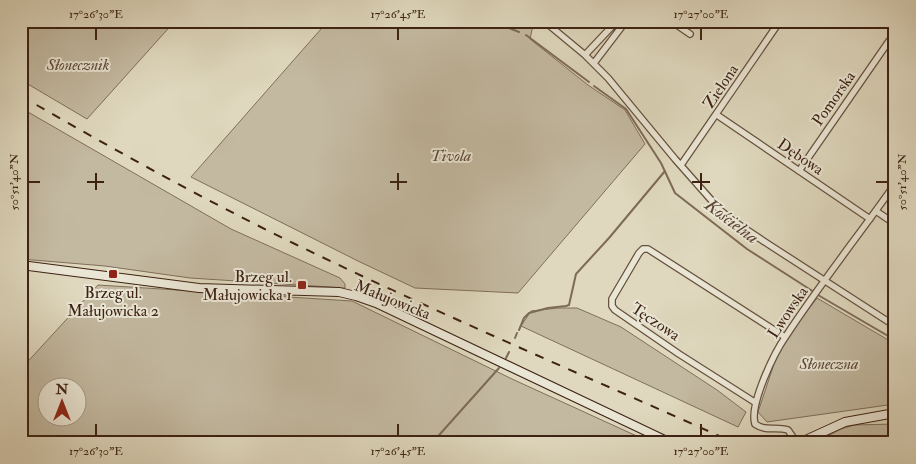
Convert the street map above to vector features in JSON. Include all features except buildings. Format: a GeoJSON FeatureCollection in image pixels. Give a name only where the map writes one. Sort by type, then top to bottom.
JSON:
{"type":"FeatureCollection","features":[{"type":"Feature","properties":{"kind":"street"},"geometry":{"type":"LineString","coordinates":[[544,21],[594,63],[720,210],[824,281],[895,326]]}},
{"type":"Feature","properties":{"kind":"street"},"geometry":{"type":"LineString","coordinates":[[585,55],[617,21]]}},
{"type":"Feature","properties":{"kind":"street"},"geometry":{"type":"LineString","coordinates":[[594,63],[626,21]]}},
{"type":"Feature","properties":{"kind":"street"},"geometry":{"type":"LineString","coordinates":[[671,21],[690,34]]}},
{"type":"Feature","properties":{"kind":"street","name":"Zielona"},"geometry":{"type":"LineString","coordinates":[[681,165],[780,21]]}},
{"type":"Feature","properties":{"kind":"street","name":"Pomorska"},"geometry":{"type":"LineString","coordinates":[[800,171],[889,41]]}},
{"type":"Feature","properties":{"kind":"street","name":"Dębowa"},"geometry":{"type":"LineString","coordinates":[[717,115],[870,219]]}},
{"type":"Feature","properties":{"kind":"street","name":"Lwowska"},"geometry":{"type":"LineString","coordinates":[[798,443],[788,430],[783,428],[764,429],[756,424],[753,414],[769,368],[785,337],[895,184]]}},
{"type":"Feature","properties":{"kind":"street"},"geometry":{"type":"LineString","coordinates":[[876,211],[895,224]]}},
{"type":"Feature","properties":{"kind":"street","name":"Tęczowa"},"geometry":{"type":"LineString","coordinates":[[756,403],[615,310],[612,306],[612,300],[639,253],[643,249],[648,249],[785,337]]}},
{"type":"Feature","properties":{"kind":"street","name":"Małujowicka"},"geometry":{"type":"LineString","coordinates":[[21,265],[191,287],[332,292],[356,296],[376,303],[671,443]]}},
{"type":"Feature","properties":{"kind":"street"},"geometry":{"type":"LineString","coordinates":[[798,443],[845,422],[895,413]]}},
{"type":"Feature","properties":{"kind":"green space","name":"Słonecznik"},"geometry":{"type":"Polygon","coordinates":[[[21,21],[175,21],[87,119],[21,80],[21,21]]]}},
{"type":"Feature","properties":{"kind":"green space","name":"Tivola"},"geometry":{"type":"Polygon","coordinates":[[[328,21],[534,21],[530,39],[588,85],[625,110],[645,144],[518,293],[415,288],[191,177],[328,21]]]}},
{"type":"Feature","properties":{"kind":"green space"},"geometry":{"type":"Polygon","coordinates":[[[21,108],[231,229],[340,278],[345,284],[345,288],[190,278],[105,266],[21,259],[21,108]]]}},
{"type":"Feature","properties":{"kind":"green space"},"geometry":{"type":"Polygon","coordinates":[[[98,285],[352,301],[512,379],[652,443],[21,443],[21,369],[98,285]]]}},
{"type":"Feature","properties":{"kind":"green space","name":"Słoneczna"},"geometry":{"type":"Polygon","coordinates":[[[817,298],[895,344],[895,404],[767,422],[758,412],[774,364],[786,339],[817,298]]]}},
{"type":"Feature","properties":{"kind":"green space"},"geometry":{"type":"Polygon","coordinates":[[[577,308],[621,327],[717,390],[746,412],[738,427],[521,326],[531,311],[577,308]]]}},
{"type":"Feature","properties":{"kind":"green space"},"geometry":{"type":"Polygon","coordinates":[[[895,424],[895,443],[814,443],[841,429],[854,425],[895,424]]]}},
{"type":"Feature","properties":{"kind":"waterway","name":"Kościelna"},"geometry":{"type":"LineString","coordinates":[[491,21],[519,32]]}},
{"type":"Feature","properties":{"kind":"waterway","name":"Kościelna"},"geometry":{"type":"LineString","coordinates":[[526,35],[589,82]]}},
{"type":"Feature","properties":{"kind":"waterway","name":"Kościelna"},"geometry":{"type":"LineString","coordinates":[[594,86],[626,109],[661,163],[675,193],[747,249],[814,292]]}},
{"type":"Feature","properties":{"kind":"waterway"},"geometry":{"type":"LineString","coordinates":[[519,330],[524,318],[529,313],[569,305],[576,274],[665,171]]}},
{"type":"Feature","properties":{"kind":"waterway","name":"Kościelna"},"geometry":{"type":"LineString","coordinates":[[818,295],[895,340]]}},
{"type":"Feature","properties":{"kind":"waterway"},"geometry":{"type":"LineString","coordinates":[[515,338],[517,333]]}},
{"type":"Feature","properties":{"kind":"waterway"},"geometry":{"type":"LineString","coordinates":[[506,358],[509,352]]}},
{"type":"Feature","properties":{"kind":"waterway"},"geometry":{"type":"LineString","coordinates":[[432,443],[499,368]]}},
{"type":"Feature","properties":{"kind":"tunnel"},"geometry":{"type":"LineString","coordinates":[[889,41],[895,33]]}},
{"type":"Feature","properties":{"kind":"railway"},"geometry":{"type":"LineString","coordinates":[[21,96],[156,172],[295,244],[459,320],[735,443]]}},
{"type":"Feature","properties":{"kind":"place","name":"Brzeg ul. Małujowicka 2"},"geometry":{"type":"Point","coordinates":[113,274]}},
{"type":"Feature","properties":{"kind":"place","name":"Brzeg ul. Małujowicka 1"},"geometry":{"type":"Point","coordinates":[302,285]}}]}
